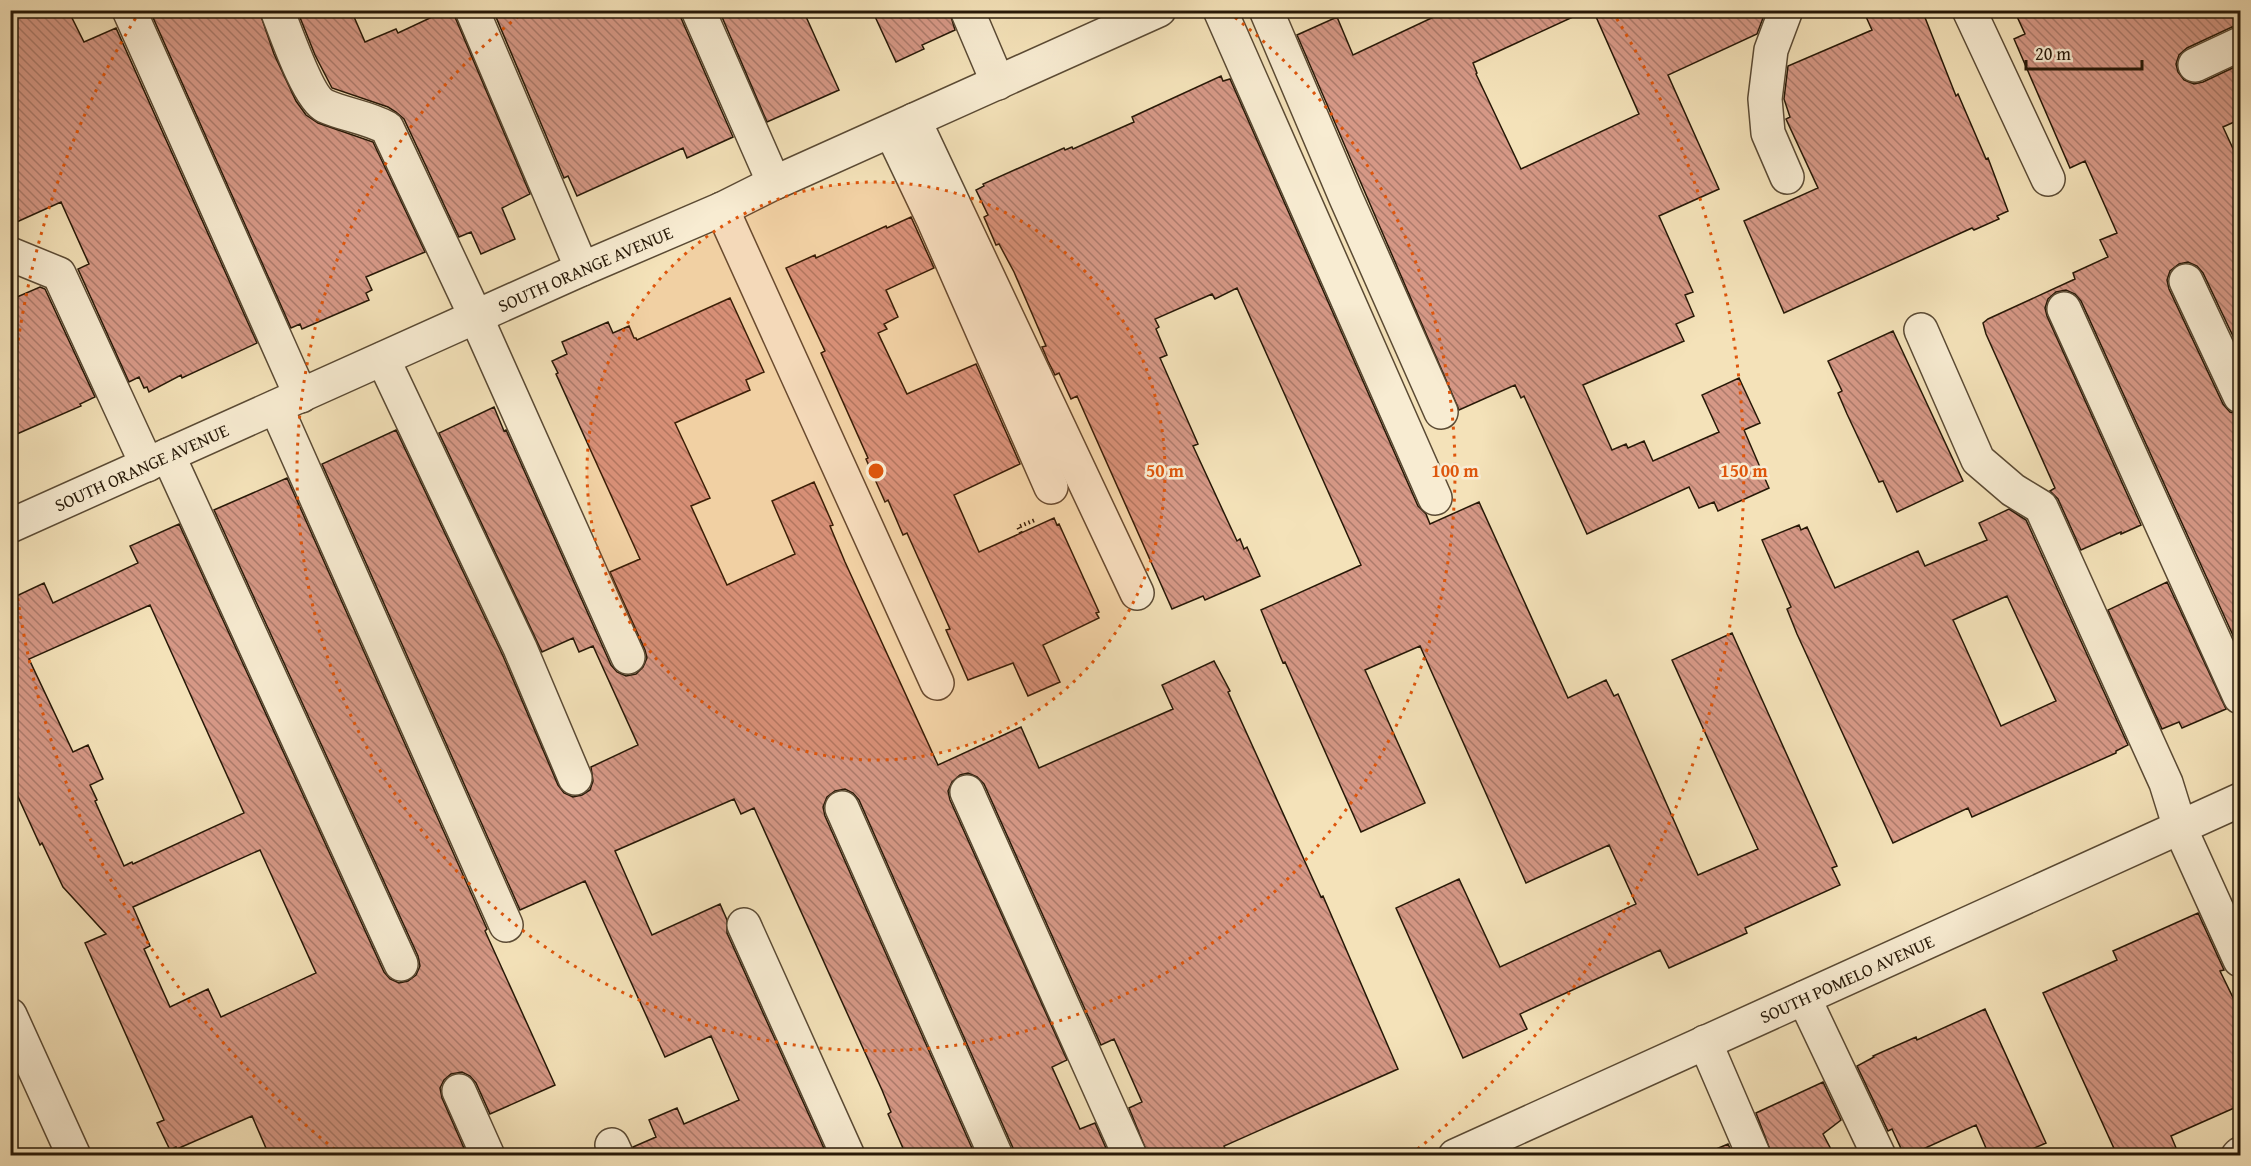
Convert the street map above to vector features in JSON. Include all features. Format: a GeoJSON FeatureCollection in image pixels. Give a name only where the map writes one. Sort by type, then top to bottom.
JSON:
{"type":"FeatureCollection","features":[{"type":"Feature","properties":{"kind":"street"},"geometry":{"type":"LineString","coordinates":[[129,10],[288,401],[506,925]]}},
{"type":"Feature","properties":{"kind":"street"},"geometry":{"type":"LineString","coordinates":[[277,10],[308,85],[322,105],[372,120],[387,128],[476,317],[628,657]]}},
{"type":"Feature","properties":{"kind":"street"},"geometry":{"type":"LineString","coordinates":[[472,10],[582,269]]}},
{"type":"Feature","properties":{"kind":"street"},"geometry":{"type":"LineString","coordinates":[[698,10],[774,183]]}},
{"type":"Feature","properties":{"kind":"street"},"geometry":{"type":"LineString","coordinates":[[967,10],[998,83]]}},
{"type":"Feature","properties":{"kind":"street","name":"SOUTH ORANGE AVENUE"},"geometry":{"type":"LineString","coordinates":[[10,526],[582,269],[722,209],[774,183],[1160,10]]}},
{"type":"Feature","properties":{"kind":"street"},"geometry":{"type":"LineString","coordinates":[[1220,10],[1435,498]]}},
{"type":"Feature","properties":{"kind":"street"},"geometry":{"type":"LineString","coordinates":[[1266,10],[1441,412]]}},
{"type":"Feature","properties":{"kind":"street"},"geometry":{"type":"LineString","coordinates":[[1786,10],[1771,50],[1765,99],[1768,133],[1787,177]]}},
{"type":"Feature","properties":{"kind":"street"},"geometry":{"type":"LineString","coordinates":[[1969,10],[2048,179]]}},
{"type":"Feature","properties":{"kind":"street"},"geometry":{"type":"LineString","coordinates":[[2195,65],[2241,44]]}},
{"type":"Feature","properties":{"kind":"street"},"geometry":{"type":"LineString","coordinates":[[902,126],[934,222],[1051,487]]}},
{"type":"Feature","properties":{"kind":"street"},"geometry":{"type":"LineString","coordinates":[[902,126],[1137,593]]}},
{"type":"Feature","properties":{"kind":"street"},"geometry":{"type":"LineString","coordinates":[[722,209],[937,683]]}},
{"type":"Feature","properties":{"kind":"street"},"geometry":{"type":"LineString","coordinates":[[10,254],[59,274],[158,460],[401,964]]}},
{"type":"Feature","properties":{"kind":"street"},"geometry":{"type":"LineString","coordinates":[[2186,281],[2241,396]]}},
{"type":"Feature","properties":{"kind":"street"},"geometry":{"type":"LineString","coordinates":[[2064,309],[2241,697]]}},
{"type":"Feature","properties":{"kind":"street"},"geometry":{"type":"LineString","coordinates":[[1921,330],[1978,460],[2013,490],[2041,507],[2166,783],[2180,828],[2241,960]]}},
{"type":"Feature","properties":{"kind":"street"},"geometry":{"type":"LineString","coordinates":[[383,359],[520,648],[575,778]]}},
{"type":"Feature","properties":{"kind":"street"},"geometry":{"type":"LineString","coordinates":[[967,792],[1130,1155]]}},
{"type":"Feature","properties":{"kind":"street","name":"SOUTH POMELO AVENUE"},"geometry":{"type":"LineString","coordinates":[[1465,1153],[2241,800]]}},
{"type":"Feature","properties":{"kind":"street"},"geometry":{"type":"LineString","coordinates":[[843,808],[996,1155]]}},
{"type":"Feature","properties":{"kind":"street"},"geometry":{"type":"LineString","coordinates":[[744,925],[848,1155]]}},
{"type":"Feature","properties":{"kind":"street"},"geometry":{"type":"LineString","coordinates":[[1804,998],[1879,1155]]}},
{"type":"Feature","properties":{"kind":"street"},"geometry":{"type":"LineString","coordinates":[[10,1015],[74,1155]]}},
{"type":"Feature","properties":{"kind":"street"},"geometry":{"type":"LineString","coordinates":[[1705,1042],[1754,1155]]}},
{"type":"Feature","properties":{"kind":"street"},"geometry":{"type":"LineString","coordinates":[[459,1091],[488,1155]]}},
{"type":"Feature","properties":{"kind":"building"},"geometry":{"type":"Polygon","coordinates":[[[10,10],[68,10],[84,42],[116,28],[257,343],[182,378],[181,375],[149,392],[147,387],[144,388],[139,377],[129,382],[78,269],[89,264],[61,202],[10,225],[10,10]]]}},
{"type":"Feature","properties":{"kind":"building"},"geometry":{"type":"Polygon","coordinates":[[[156,10],[259,10],[274,54],[296,101],[306,115],[318,123],[373,142],[425,252],[366,277],[372,290],[366,293],[369,300],[302,329],[300,324],[291,328],[151,13],[156,10]]]}},
{"type":"Feature","properties":{"kind":"building"},"geometry":{"type":"Polygon","coordinates":[[[297,10],[351,10],[365,42],[396,29],[398,33],[447,10],[454,10],[530,194],[502,208],[515,239],[481,254],[471,232],[459,237],[404,119],[388,107],[332,88],[315,55],[297,10]]]}},
{"type":"Feature","properties":{"kind":"building"},"geometry":{"type":"Polygon","coordinates":[[[493,10],[680,10],[681,18],[733,137],[687,158],[683,148],[577,196],[568,176],[564,178],[493,10]]]}},
{"type":"Feature","properties":{"kind":"building"},"geometry":{"type":"Polygon","coordinates":[[[719,10],[803,10],[839,90],[767,122],[719,10]]]}},
{"type":"Feature","properties":{"kind":"building"},"geometry":{"type":"Polygon","coordinates":[[[872,10],[949,10],[955,30],[922,45],[924,49],[896,62],[872,10]]]}},
{"type":"Feature","properties":{"kind":"building"},"geometry":{"type":"Polygon","coordinates":[[[1456,10],[1588,10],[1473,63],[1476,74],[1521,169],[1639,114],[1593,10],[1766,10],[1757,34],[1668,75],[1719,189],[1659,216],[1693,292],[1685,295],[1694,316],[1676,324],[1684,341],[1583,385],[1612,450],[1626,444],[1628,448],[1644,441],[1653,461],[1719,432],[1702,395],[1739,378],[1760,423],[1744,430],[1769,488],[1718,511],[1714,502],[1699,508],[1689,487],[1587,534],[1524,396],[1521,398],[1515,385],[1459,410],[1297,35],[1337,17],[1353,55],[1440,14],[1442,17],[1456,10]]]}},
{"type":"Feature","properties":{"kind":"building"},"geometry":{"type":"Polygon","coordinates":[[[1863,10],[1922,10],[1956,96],[1958,94],[1986,159],[1988,158],[2008,211],[1997,216],[1999,219],[1974,230],[1972,228],[1784,313],[1744,221],[1818,188],[1786,119],[1790,117],[1784,99],[1788,66],[1872,30],[1863,10]]]}},
{"type":"Feature","properties":{"kind":"building"},"geometry":{"type":"Polygon","coordinates":[[[2014,10],[2241,10],[2241,25],[2187,48],[2179,55],[2176,64],[2184,80],[2194,84],[2241,64],[2241,119],[2223,127],[2241,166],[2241,353],[2203,273],[2197,266],[2188,262],[2179,264],[2170,271],[2167,280],[2169,289],[2223,404],[2230,412],[2241,414],[2241,653],[2081,301],[2075,294],[2066,290],[2056,292],[2048,299],[2045,308],[2047,316],[2141,525],[2081,550],[2058,499],[2050,491],[2055,488],[1986,334],[1983,323],[1988,319],[2075,279],[2073,273],[2108,257],[2100,240],[2117,233],[2085,161],[2070,168],[2014,39],[2025,34],[2014,10]]]}},
{"type":"Feature","properties":{"kind":"building"},"geometry":{"type":"Polygon","coordinates":[[[1221,76],[1223,81],[1230,79],[1418,506],[1426,514],[1430,524],[1479,502],[1568,698],[1606,680],[1614,696],[1618,694],[1698,875],[1758,849],[1672,660],[1732,633],[1837,866],[1832,868],[1840,885],[1745,928],[1747,933],[1669,968],[1660,950],[1520,1014],[1527,1029],[1463,1058],[1396,908],[1459,879],[1500,967],[1636,904],[1609,845],[1526,883],[1420,646],[1365,670],[1425,803],[1361,832],[1261,610],[1361,565],[1237,288],[1215,299],[1212,294],[1155,319],[1159,327],[1156,329],[1167,355],[1160,358],[1198,444],[1193,446],[1237,541],[1240,539],[1244,549],[1247,547],[1260,576],[1205,600],[1203,596],[1172,609],[1077,396],[1071,399],[1059,373],[1055,375],[1048,361],[1042,347],[1046,346],[1014,272],[999,244],[996,245],[984,217],[988,215],[976,190],[984,186],[983,184],[1064,148],[1065,150],[1072,147],[1073,149],[1134,122],[1132,117],[1221,76]]]}},
{"type":"Feature","properties":{"kind":"building"},"geometry":{"type":"Polygon","coordinates":[[[911,217],[934,268],[886,290],[898,317],[884,324],[887,329],[878,333],[907,394],[976,364],[1020,464],[954,495],[979,552],[1054,518],[1057,525],[1059,524],[1099,612],[1096,613],[1099,618],[1043,645],[1060,682],[1028,696],[1013,663],[968,680],[946,630],[950,629],[907,533],[903,535],[888,500],[885,502],[821,353],[825,351],[786,268],[815,255],[816,258],[911,217]]]}},
{"type":"Feature","properties":{"kind":"building"},"geometry":{"type":"Polygon","coordinates":[[[40,287],[45,289],[95,397],[80,404],[81,406],[10,437],[10,300],[40,287]]]}},
{"type":"Feature","properties":{"kind":"building"},"geometry":{"type":"Polygon","coordinates":[[[730,298],[764,372],[746,380],[750,390],[675,423],[710,498],[691,506],[727,585],[795,554],[772,501],[814,482],[833,525],[830,526],[845,562],[938,765],[1021,727],[1039,768],[1173,709],[1162,685],[1214,661],[1230,691],[1228,692],[1321,897],[1323,896],[1398,1069],[1208,1155],[1148,1155],[1129,1108],[1142,1102],[1114,1039],[1101,1045],[984,784],[977,777],[968,773],[960,775],[952,782],[948,791],[950,800],[1067,1060],[1052,1067],[1080,1129],[1095,1123],[1109,1155],[1014,1155],[1013,1148],[859,800],[845,789],[835,791],[827,797],[823,807],[825,816],[975,1155],[906,1155],[888,1114],[891,1112],[882,1090],[754,808],[741,814],[734,799],[615,851],[652,935],[720,904],[727,920],[727,933],[827,1155],[635,1155],[633,1147],[656,1137],[649,1120],[677,1108],[684,1124],[739,1100],[711,1036],[665,1057],[585,881],[520,910],[322,464],[396,430],[503,656],[558,785],[564,793],[573,797],[582,795],[590,790],[593,781],[591,767],[638,745],[593,646],[579,652],[573,638],[542,652],[439,433],[494,407],[611,665],[617,672],[626,676],[636,674],[643,667],[647,658],[645,650],[610,572],[640,559],[552,361],[567,354],[562,342],[608,322],[613,333],[629,326],[637,340],[730,298]]]}},
{"type":"Feature","properties":{"kind":"building"},"geometry":{"type":"Polygon","coordinates":[[[1893,331],[1963,481],[1897,512],[1883,481],[1879,482],[1847,414],[1838,393],[1842,391],[1828,361],[1893,331]]]}},
{"type":"Feature","properties":{"kind":"building"},"geometry":{"type":"Polygon","coordinates":[[[287,478],[487,929],[485,931],[555,1085],[490,1114],[476,1083],[470,1076],[462,1072],[451,1074],[440,1088],[442,1098],[467,1155],[269,1155],[252,1116],[170,1150],[157,1123],[164,1120],[85,943],[106,934],[63,887],[42,843],[40,845],[10,779],[10,599],[44,583],[53,603],[138,563],[130,546],[179,524],[384,972],[390,979],[399,983],[408,981],[416,975],[420,966],[418,956],[214,510],[287,478]],[[150,605],[29,659],[73,752],[88,745],[103,779],[90,785],[124,866],[132,862],[133,864],[244,813],[150,605]],[[260,850],[133,907],[150,946],[144,949],[170,1007],[208,989],[221,1017],[316,973],[260,850]]]}},
{"type":"Feature","properties":{"kind":"building"},"geometry":{"type":"Polygon","coordinates":[[[2009,509],[2026,520],[2128,745],[2116,753],[1972,817],[1968,808],[1893,843],[1797,634],[1787,609],[1791,607],[1762,540],[1799,525],[1801,530],[1807,527],[1835,588],[1918,551],[1925,566],[1987,540],[1979,523],[2009,509]],[[2007,596],[1953,620],[2001,726],[2056,701],[2007,596]]]}},
{"type":"Feature","properties":{"kind":"building"},"geometry":{"type":"Polygon","coordinates":[[[2167,582],[2226,709],[2182,728],[2179,722],[2162,729],[2108,610],[2167,582]]]}},
{"type":"Feature","properties":{"kind":"building"},"geometry":{"type":"Polygon","coordinates":[[[2198,913],[2224,970],[2220,971],[2241,1014],[2241,1105],[2171,1136],[2179,1155],[2117,1155],[2043,993],[2117,960],[2113,951],[2198,913]]]}},
{"type":"Feature","properties":{"kind":"building"},"geometry":{"type":"Polygon","coordinates":[[[1985,1009],[2046,1143],[2018,1155],[1989,1155],[1976,1125],[1910,1155],[1904,1155],[1892,1129],[1888,1131],[1857,1066],[1873,1056],[1916,1037],[1917,1040],[1985,1009]]]}},
{"type":"Feature","properties":{"kind":"building"},"geometry":{"type":"Polygon","coordinates":[[[1823,1082],[1841,1120],[1823,1134],[1834,1155],[1772,1155],[1756,1113],[1823,1082]]]}},
{"type":"Feature","properties":{"kind":"building"},"geometry":{"type":"Polygon","coordinates":[[[1728,1144],[1733,1155],[1702,1155],[1728,1144]]]}}]}
